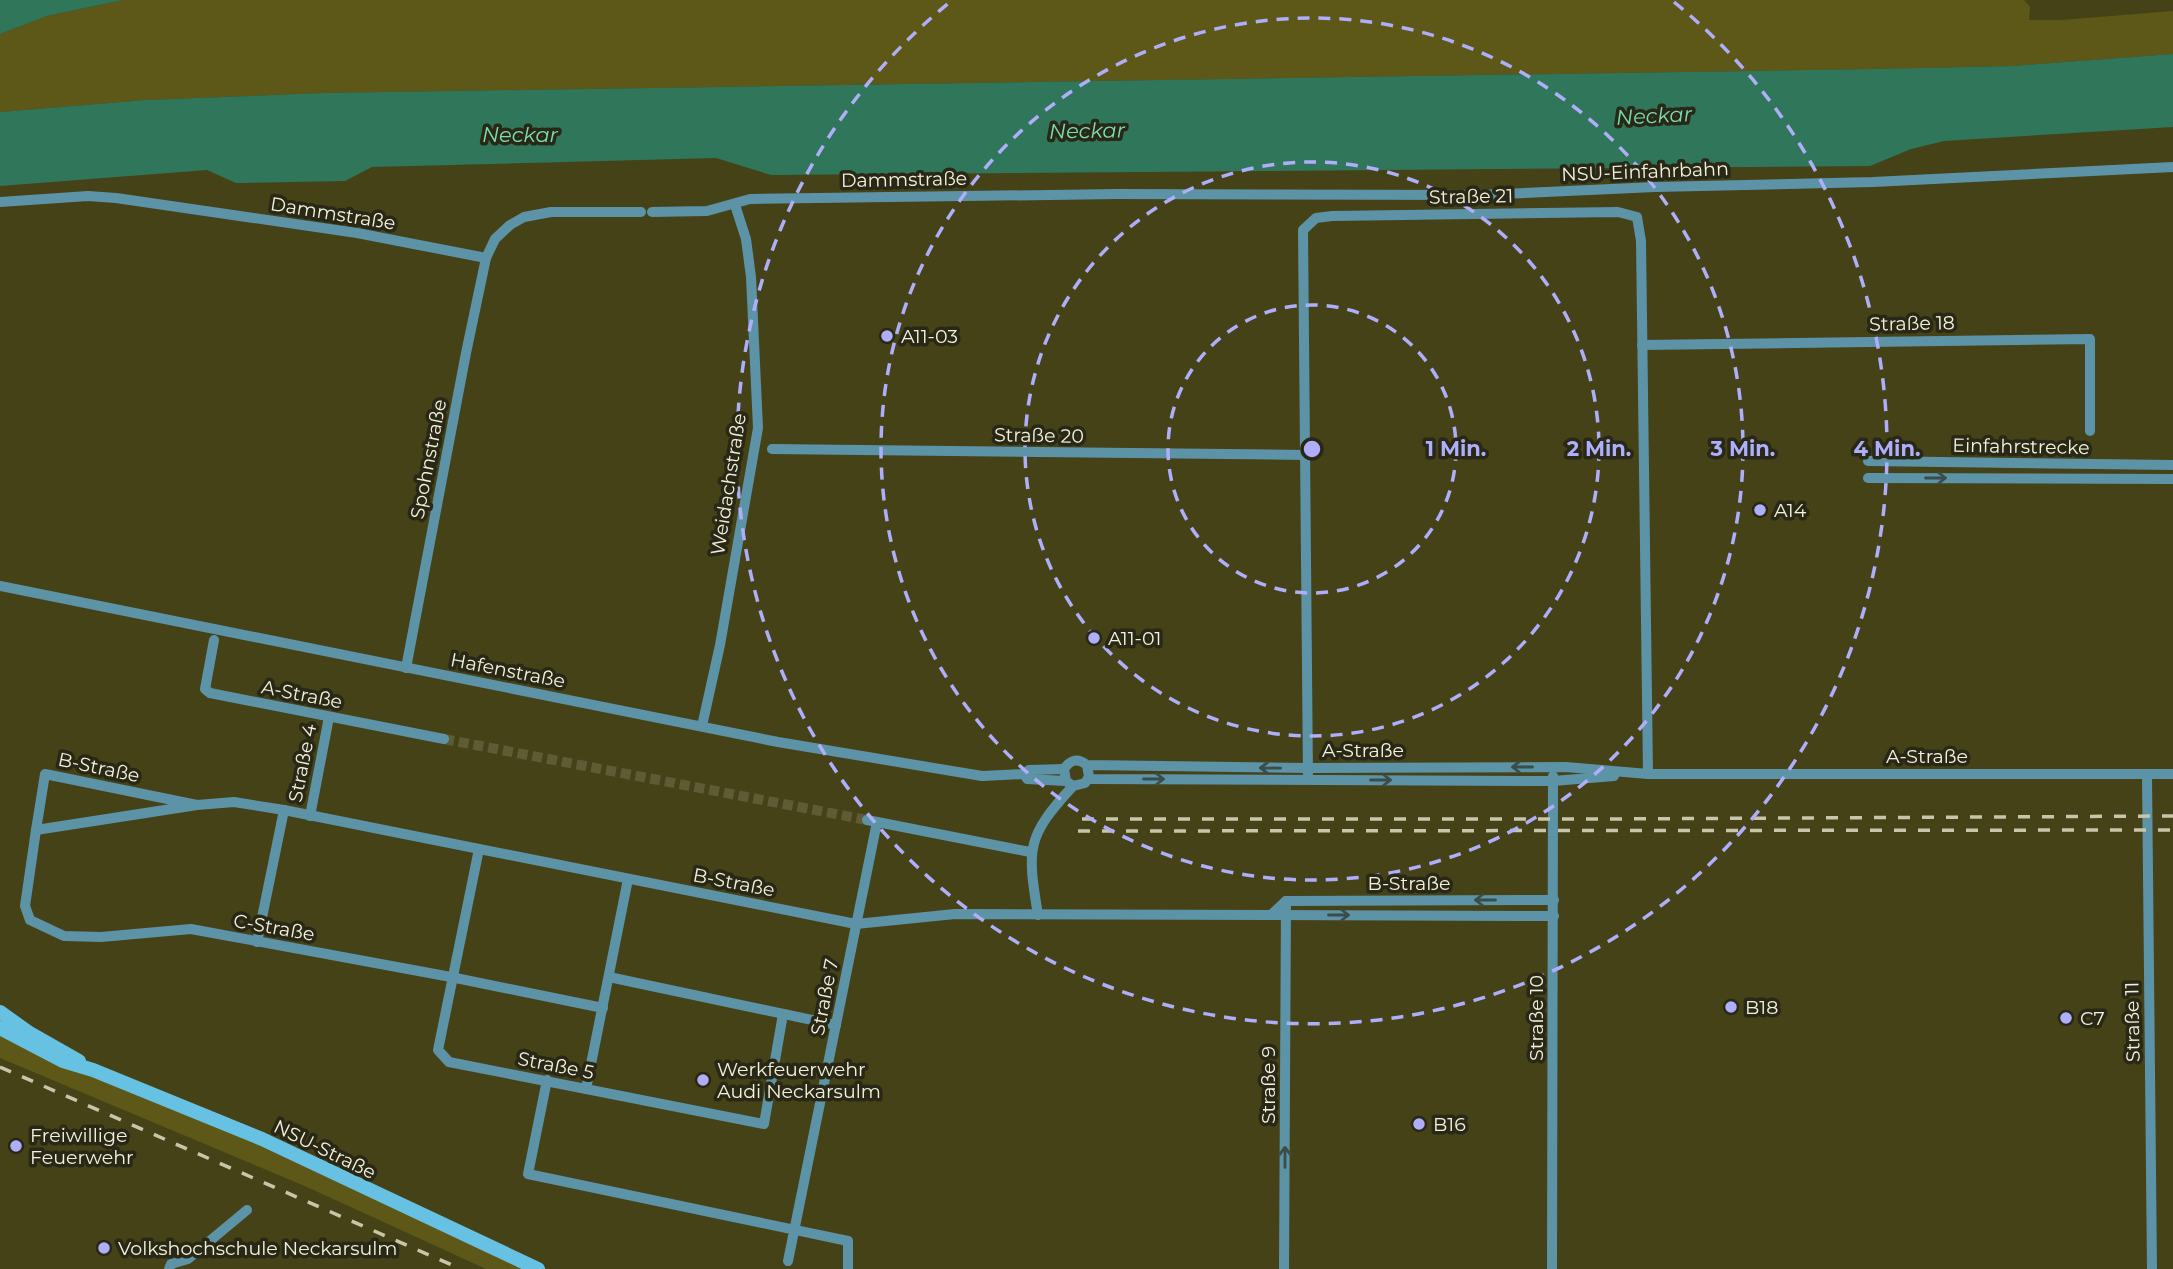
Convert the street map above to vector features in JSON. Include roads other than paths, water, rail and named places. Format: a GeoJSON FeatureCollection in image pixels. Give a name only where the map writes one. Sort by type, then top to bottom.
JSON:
{"type":"FeatureCollection","features":[{"type":"Feature","properties":{"kind":"main road","name":"NSU-Straße"},"geometry":{"type":"LineString","coordinates":[[0,1012],[28,1032],[65,1051],[93,1070]]}},
{"type":"Feature","properties":{"kind":"main road","name":"NSU-Straße"},"geometry":{"type":"LineString","coordinates":[[0,1028],[63,1061],[93,1070],[250,1134],[538,1269]]}},
{"type":"Feature","properties":{"kind":"street","name":"NSU-Einfahrbahn"},"geometry":{"type":"LineString","coordinates":[[1117,194],[1480,195],[1655,187],[1873,182],[2173,167]]}},
{"type":"Feature","properties":{"kind":"street","name":"Dammstraße"},"geometry":{"type":"LineString","coordinates":[[0,202],[88,196],[116,198],[357,233],[486,258],[495,239],[510,225],[524,217],[551,212],[707,211],[750,199],[1117,194]]}},
{"type":"Feature","properties":{"kind":"street","name":"Weidachstraße"},"geometry":{"type":"LineString","coordinates":[[702,726],[720,645],[758,428],[751,277],[746,239],[735,205]]}},
{"type":"Feature","properties":{"kind":"street","name":"Straße 21"},"geometry":{"type":"LineString","coordinates":[[1308,779],[1303,230],[1316,218],[1618,212],[1637,217],[1641,242],[1643,774]]}},
{"type":"Feature","properties":{"kind":"street","name":"Spohnstraße"},"geometry":{"type":"LineString","coordinates":[[406,668],[486,258]]}},
{"type":"Feature","properties":{"kind":"street","name":"Straße 18"},"geometry":{"type":"LineString","coordinates":[[1642,345],[2090,339],[2090,432]]}},
{"type":"Feature","properties":{"kind":"street","name":"Straße 20"},"geometry":{"type":"LineString","coordinates":[[772,449],[1306,456]]}},
{"type":"Feature","properties":{"kind":"street","name":"Einfahrstrecke"},"geometry":{"type":"LineString","coordinates":[[1868,461],[2173,465]]}},
{"type":"Feature","properties":{"kind":"street","name":"Einfahrstrecke"},"geometry":{"type":"LineString","coordinates":[[1868,478],[2173,479]]}},
{"type":"Feature","properties":{"kind":"street","name":"Hafenstraße"},"geometry":{"type":"LineString","coordinates":[[0,586],[702,726],[982,776],[1011,774]]}},
{"type":"Feature","properties":{"kind":"street","name":"A-Straße"},"geometry":{"type":"LineString","coordinates":[[214,640],[205,689],[210,693],[444,740]]}},
{"type":"Feature","properties":{"kind":"street","name":"Straße 4"},"geometry":{"type":"LineString","coordinates":[[310,816],[329,717]]}},
{"type":"Feature","properties":{"kind":"street","name":"A-Straße"},"geometry":{"type":"LineString","coordinates":[[1011,774],[1024,774],[1029,770],[1064,769],[1068,763],[1075,760],[1087,765],[1553,767],[1643,774],[2173,774]]}},
{"type":"Feature","properties":{"kind":"street"},"geometry":{"type":"LineString","coordinates":[[1070,784],[1080,786],[1089,777],[1087,765]]}},
{"type":"Feature","properties":{"kind":"street","name":"Straße 10"},"geometry":{"type":"LineString","coordinates":[[1552,1269],[1553,767]]}},
{"type":"Feature","properties":{"kind":"street"},"geometry":{"type":"LineString","coordinates":[[1064,769],[1070,784]]}},
{"type":"Feature","properties":{"kind":"street","name":"B-Straße"},"geometry":{"type":"LineString","coordinates":[[197,805],[45,774],[36,830],[197,805],[234,802],[856,924],[955,914],[1554,916]]}},
{"type":"Feature","properties":{"kind":"street","name":"A-Straße"},"geometry":{"type":"LineString","coordinates":[[1024,774],[1027,779],[1070,784]]}},
{"type":"Feature","properties":{"kind":"street","name":"A-Straße"},"geometry":{"type":"LineString","coordinates":[[1089,777],[1088,779],[1553,781],[1643,774]]}},
{"type":"Feature","properties":{"kind":"street","name":"Straße 11"},"geometry":{"type":"LineString","coordinates":[[2147,775],[2152,1269]]}},
{"type":"Feature","properties":{"kind":"street"},"geometry":{"type":"LineString","coordinates":[[1038,915],[1030,852],[1039,828],[1070,784]]}},
{"type":"Feature","properties":{"kind":"street","name":"Straße 4"},"geometry":{"type":"LineString","coordinates":[[257,942],[284,810]]}},
{"type":"Feature","properties":{"kind":"street","name":"Straße 7"},"geometry":{"type":"LineString","coordinates":[[788,1261],[856,924],[872,821],[1030,852]]}},
{"type":"Feature","properties":{"kind":"street","name":"C-Straße"},"geometry":{"type":"LineString","coordinates":[[36,830],[25,906],[30,920],[64,936],[102,937],[191,929],[451,977],[603,1009]]}},
{"type":"Feature","properties":{"kind":"street","name":"Straße 5"},"geometry":{"type":"LineString","coordinates":[[479,849],[438,1050],[449,1062],[764,1124],[783,1014]]}},
{"type":"Feature","properties":{"kind":"street"},"geometry":{"type":"LineString","coordinates":[[586,1089],[628,879]]}},
{"type":"Feature","properties":{"kind":"street","name":"B-Straße"},"geometry":{"type":"LineString","coordinates":[[1286,901],[1554,900]]}},
{"type":"Feature","properties":{"kind":"street"},"geometry":{"type":"LineString","coordinates":[[1271,915],[1286,901]]}},
{"type":"Feature","properties":{"kind":"street","name":"Straße 9"},"geometry":{"type":"LineString","coordinates":[[1284,1269],[1286,901]]}},
{"type":"Feature","properties":{"kind":"street"},"geometry":{"type":"LineString","coordinates":[[609,977],[836,1026]]}},
{"type":"Feature","properties":{"kind":"street"},"geometry":{"type":"LineString","coordinates":[[547,1080],[528,1174],[848,1241],[848,1269]]}},
{"type":"Feature","properties":{"kind":"street"},"geometry":{"type":"LineString","coordinates":[[169,1269],[171,1264],[188,1259],[247,1210]]}},
{"type":"Feature","properties":{"kind":"water"},"geometry":{"type":"Polygon","coordinates":[[[0,0],[123,0],[47,16],[0,34],[0,0]]]}},
{"type":"Feature","properties":{"kind":"water","name":"Neckar"},"geometry":{"type":"Polygon","coordinates":[[[2173,54],[2173,127],[1944,141],[1911,149],[1870,166],[771,175],[716,158],[372,167],[345,181],[236,183],[207,170],[0,186],[0,112],[146,100],[323,93],[2012,66],[2173,54]]]}},
{"type":"Feature","properties":{"kind":"tunnel"},"geometry":{"type":"LineString","coordinates":[[444,739],[867,820]]}},
{"type":"Feature","properties":{"kind":"railway"},"geometry":{"type":"LineString","coordinates":[[1082,819],[2173,816]]}},
{"type":"Feature","properties":{"kind":"railway"},"geometry":{"type":"LineString","coordinates":[[1078,831],[2173,830]]}},
{"type":"Feature","properties":{"kind":"railway"},"geometry":{"type":"LineString","coordinates":[[0,1067],[461,1269]]}},
{"type":"Feature","properties":{"kind":"place","name":"A11-03"},"geometry":{"type":"Point","coordinates":[887,336]}},
{"type":"Feature","properties":{"kind":"place","name":"A14"},"geometry":{"type":"Point","coordinates":[1760,510]}},
{"type":"Feature","properties":{"kind":"place","name":"A11-01"},"geometry":{"type":"Point","coordinates":[1094,638]}},
{"type":"Feature","properties":{"kind":"place","name":"B18"},"geometry":{"type":"Point","coordinates":[1731,1007]}},
{"type":"Feature","properties":{"kind":"place","name":"C7"},"geometry":{"type":"Point","coordinates":[2066,1018]}},
{"type":"Feature","properties":{"kind":"place","name":"Werkfeuerwehr Audi Neckarsulm"},"geometry":{"type":"Point","coordinates":[703,1080]}},
{"type":"Feature","properties":{"kind":"place","name":"B16"},"geometry":{"type":"Point","coordinates":[1419,1124]}},
{"type":"Feature","properties":{"kind":"place","name":"Freiwillige Feuerwehr"},"geometry":{"type":"Point","coordinates":[16,1146]}},
{"type":"Feature","properties":{"kind":"place","name":"Volkshochschule Neckarsulm"},"geometry":{"type":"Point","coordinates":[104,1248]}}]}
